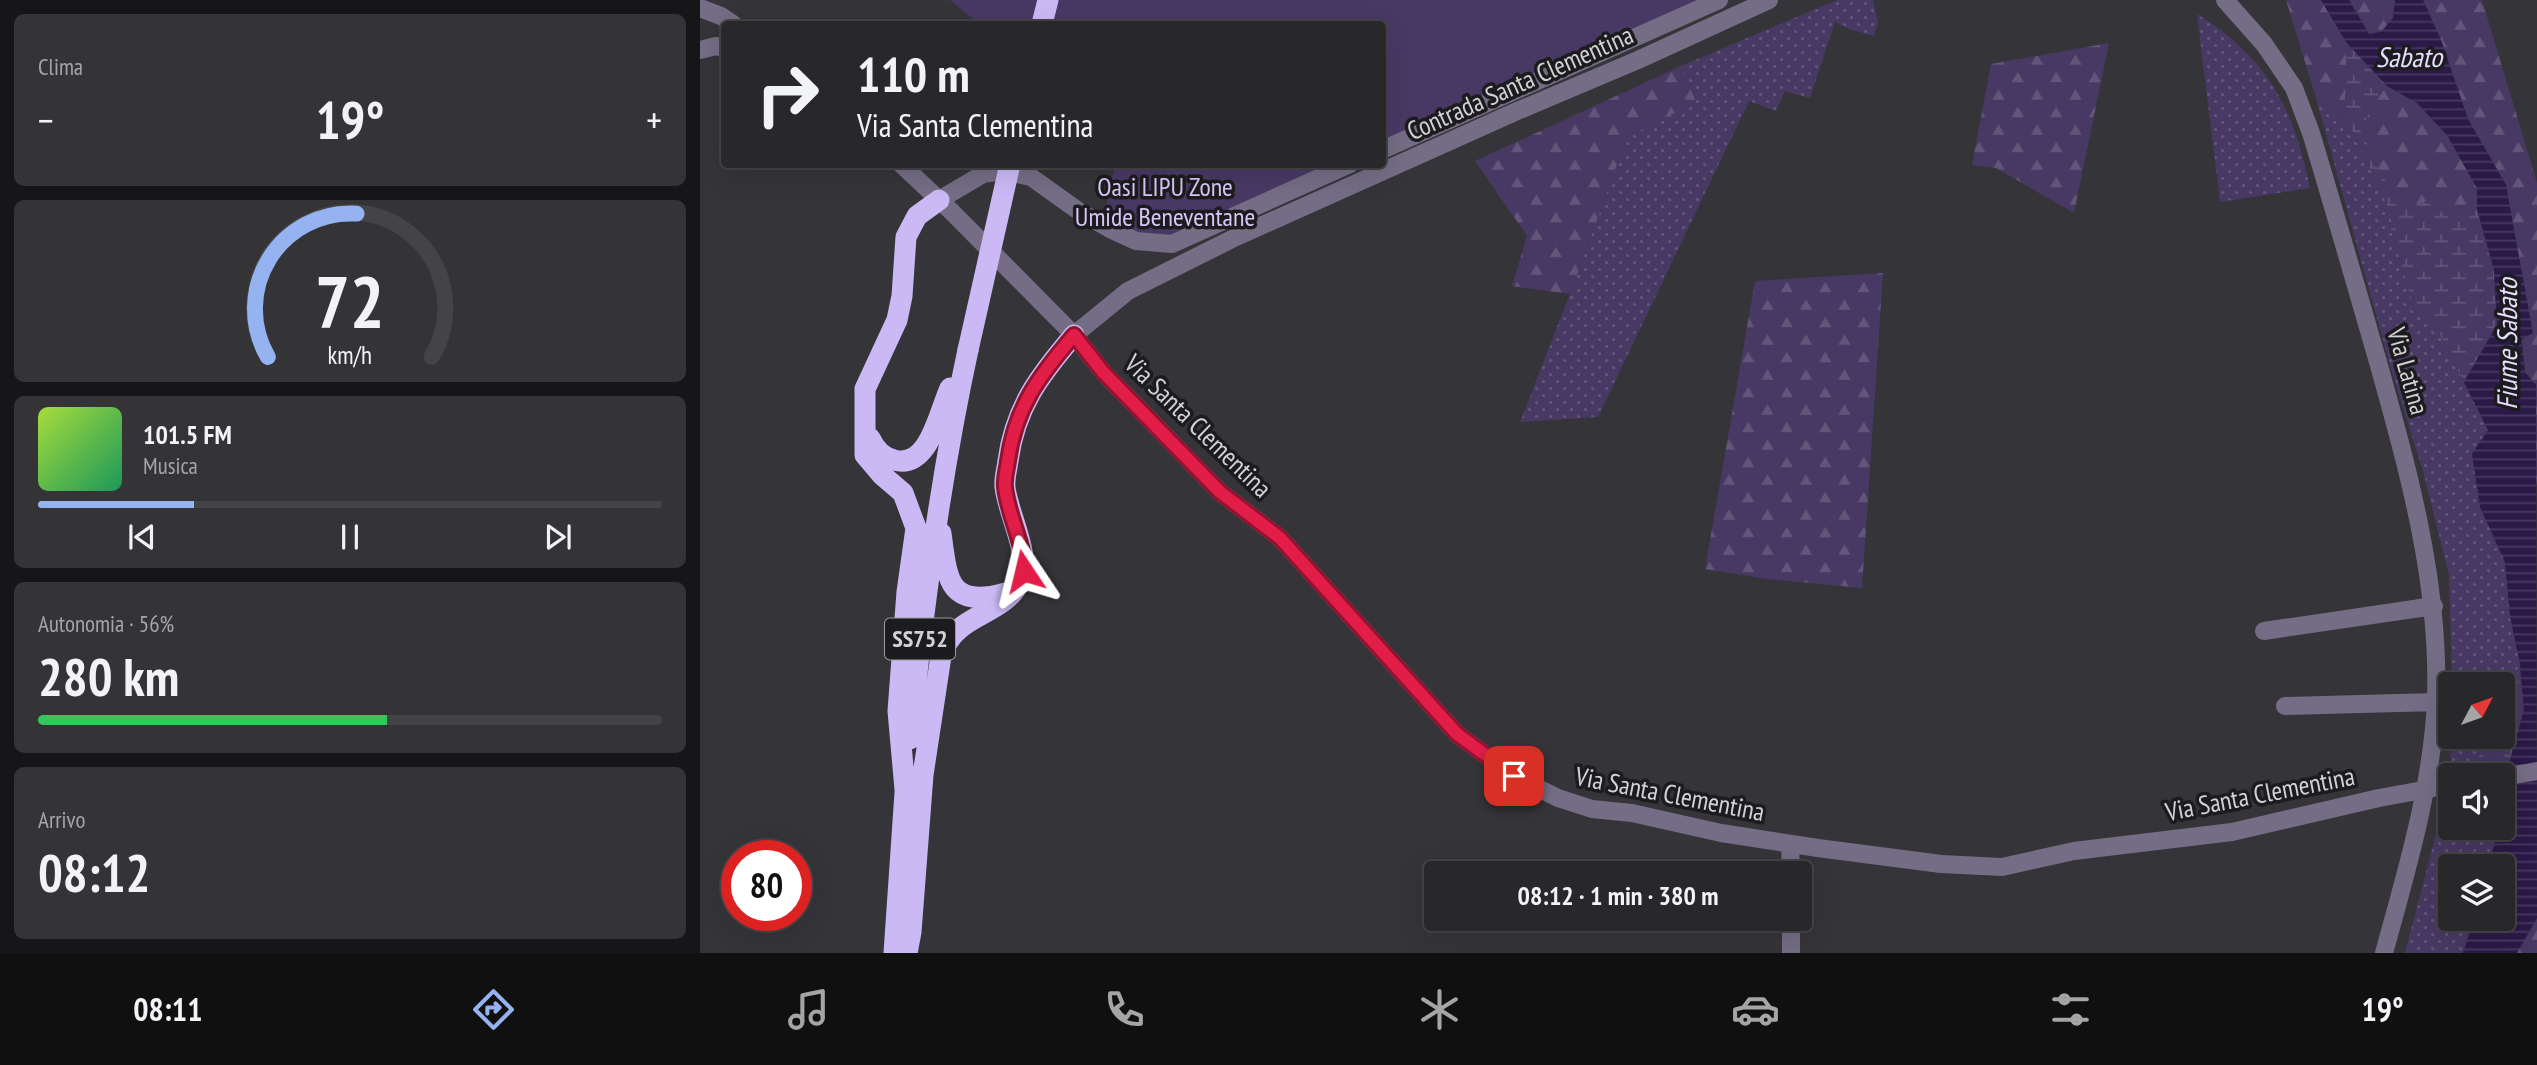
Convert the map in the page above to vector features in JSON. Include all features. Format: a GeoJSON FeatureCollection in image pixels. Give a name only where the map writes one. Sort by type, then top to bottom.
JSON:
{"type":"FeatureCollection","features":[{"type":"Feature","properties":{"kind":"highway"},"geometry":{"type":"LineString","coordinates":[[1043,21],[1048,0]]}},
{"type":"Feature","properties":{"kind":"highway","name":"SS752"},"geometry":{"type":"LineString","coordinates":[[894,953],[905,789],[922,619],[940,489],[1009,168]]}},
{"type":"Feature","properties":{"kind":"highway"},"geometry":{"type":"LineString","coordinates":[[905,789],[898,711],[907,592],[916,528],[903,493],[865,455],[865,389],[897,320],[902,296],[906,237],[917,216],[939,200]]}},
{"type":"Feature","properties":{"kind":"highway"},"geometry":{"type":"LineString","coordinates":[[907,953],[911,932],[923,775],[941,656],[945,642],[954,632],[1008,598],[1024,571],[1024,558],[1005,485],[1011,440],[1022,410],[1040,375],[1074,335]]}},
{"type":"Feature","properties":{"kind":"highway"},"geometry":{"type":"LineString","coordinates":[[864,416],[869,435],[878,452],[898,461],[908,462],[917,457],[926,447],[941,407],[968,350]]}},
{"type":"Feature","properties":{"kind":"highway"},"geometry":{"type":"LineString","coordinates":[[940,489],[941,529],[947,575],[951,584],[964,595],[973,598],[984,599],[1014,590]]}},
{"type":"Feature","properties":{"kind":"street","name":"Contrada Santa Clementina"},"geometry":{"type":"LineString","coordinates":[[1386,148],[1719,0]]}},
{"type":"Feature","properties":{"kind":"street","name":"Contrada Santa Clementina"},"geometry":{"type":"LineString","coordinates":[[1074,335],[1128,291],[1236,237],[1769,0]]}},
{"type":"Feature","properties":{"kind":"street","name":"Via Latina"},"geometry":{"type":"LineString","coordinates":[[2225,0],[2264,44],[2294,88],[2311,133],[2398,435],[2425,550],[2434,606],[2436,702],[2427,788],[2384,953]]}},
{"type":"Feature","properties":{"kind":"street"},"geometry":{"type":"LineString","coordinates":[[700,8],[728,21]]}},
{"type":"Feature","properties":{"kind":"street"},"geometry":{"type":"LineString","coordinates":[[700,50],[721,47]]}},
{"type":"Feature","properties":{"kind":"street","name":"Via Santa Clementina"},"geometry":{"type":"LineString","coordinates":[[905,168],[1074,335],[1103,372],[1220,492],[1280,538],[1457,734],[1514,776],[1558,798],[1592,809],[1632,813],[1721,833],[1790,844],[1941,864],[2002,867],[2074,851],[2232,832],[2438,787]]}},
{"type":"Feature","properties":{"kind":"street"},"geometry":{"type":"LineString","coordinates":[[939,200],[983,174],[1003,171],[1031,177],[1080,212],[1136,241],[1172,244],[1341,168]]}},
{"type":"Feature","properties":{"kind":"street"},"geometry":{"type":"LineString","coordinates":[[2264,631],[2434,606]]}},
{"type":"Feature","properties":{"kind":"street"},"geometry":{"type":"LineString","coordinates":[[2285,706],[2436,702]]}},
{"type":"Feature","properties":{"kind":"street"},"geometry":{"type":"LineString","coordinates":[[2515,775],[2537,771]]}},
{"type":"Feature","properties":{"kind":"street"},"geometry":{"type":"LineString","coordinates":[[1790,844],[1791,861]]}},
{"type":"Feature","properties":{"kind":"street"},"geometry":{"type":"LineString","coordinates":[[1791,931],[1791,953]]}},
{"type":"Feature","properties":{"kind":"green space"},"geometry":{"type":"Polygon","coordinates":[[[950,0],[1716,0],[1386,147],[1386,21],[975,21],[950,0]]]}},
{"type":"Feature","properties":{"kind":"green space"},"geometry":{"type":"Polygon","coordinates":[[[1837,0],[1873,0],[1878,23],[1874,36],[1835,22],[1810,98],[1785,91],[1776,111],[1749,101],[1598,417],[1520,422],[1627,137],[1696,102],[1681,66],[1837,0]]]}},
{"type":"Feature","properties":{"kind":"green space"},"geometry":{"type":"Polygon","coordinates":[[[2286,0],[2321,0],[2346,42],[2347,81],[2343,119],[2327,103],[2316,98],[2286,0]]]}},
{"type":"Feature","properties":{"kind":"green space"},"geometry":{"type":"Polygon","coordinates":[[[2349,0],[2395,0],[2393,18],[2381,32],[2369,34],[2349,0]]]}},
{"type":"Feature","properties":{"kind":"green space"},"geometry":{"type":"Polygon","coordinates":[[[2423,0],[2482,0],[2537,183],[2537,487],[2506,185],[2468,119],[2441,40],[2423,0]]]}},
{"type":"Feature","properties":{"kind":"green space"},"geometry":{"type":"Polygon","coordinates":[[[2197,14],[2242,49],[2274,88],[2296,134],[2310,188],[2220,202],[2197,14]]]}},
{"type":"Feature","properties":{"kind":"green space"},"geometry":{"type":"Polygon","coordinates":[[[2346,42],[2387,86],[2370,112],[2365,130],[2373,160],[2398,198],[2404,205],[2415,206],[2426,201],[2453,220],[2477,209],[2494,270],[2497,325],[2464,382],[2440,335],[2415,310],[2391,230],[2391,213],[2351,128],[2343,119],[2347,81],[2346,42]]]}},
{"type":"Feature","properties":{"kind":"green space"},"geometry":{"type":"Polygon","coordinates":[[[2109,43],[2074,213],[1996,168],[1972,165],[1991,64],[2109,43]]]}},
{"type":"Feature","properties":{"kind":"green space"},"geometry":{"type":"Polygon","coordinates":[[[1681,66],[1696,102],[1627,137],[1570,294],[1512,286],[1527,236],[1475,161],[1681,66]]]}},
{"type":"Feature","properties":{"kind":"green space"},"geometry":{"type":"Polygon","coordinates":[[[2387,86],[2417,103],[2447,135],[2477,188],[2477,209],[2454,221],[2426,201],[2415,206],[2404,205],[2392,189],[2373,160],[2365,130],[2369,112],[2387,86]]]}},
{"type":"Feature","properties":{"kind":"green space"},"geometry":{"type":"Polygon","coordinates":[[[2316,98],[2327,103],[2351,128],[2391,213],[2391,230],[2415,310],[2440,335],[2488,430],[2473,454],[2480,507],[2505,562],[2510,616],[2520,664],[2515,675],[2515,672],[2452,672],[2449,575],[2423,471],[2392,372],[2316,98]]]}},
{"type":"Feature","properties":{"kind":"green space","name":"Oasi LIPU Zone Umide Beneventane"},"geometry":{"type":"Polygon","coordinates":[[[1114,168],[1339,168],[1180,241],[1144,240],[1103,218],[1114,168]]]}},
{"type":"Feature","properties":{"kind":"green space"},"geometry":{"type":"Polygon","coordinates":[[[1883,273],[1862,588],[1767,579],[1705,569],[1755,281],[1883,273]]]}},
{"type":"Feature","properties":{"kind":"green space"},"geometry":{"type":"Polygon","coordinates":[[[2520,664],[2524,710],[2515,741],[2515,675],[2520,664]]]}},
{"type":"Feature","properties":{"kind":"green space"},"geometry":{"type":"Polygon","coordinates":[[[2451,749],[2480,749],[2478,763],[2450,763],[2451,749]]]}},
{"type":"Feature","properties":{"kind":"green space"},"geometry":{"type":"Polygon","coordinates":[[[2480,749],[2513,749],[2509,763],[2478,763],[2480,749]]]}},
{"type":"Feature","properties":{"kind":"green space"},"geometry":{"type":"Polygon","coordinates":[[[2438,826],[2438,840],[2495,840],[2492,854],[2438,854],[2438,931],[2470,931],[2463,953],[2405,953],[2438,826]]]}},
{"type":"Feature","properties":{"kind":"green space"},"geometry":{"type":"Polygon","coordinates":[[[2537,918],[2537,953],[2517,953],[2537,918]]]}},
{"type":"Feature","properties":{"kind":"water","name":"Sabato"},"geometry":{"type":"Polygon","coordinates":[[[2321,0],[2349,0],[2369,34],[2381,32],[2393,18],[2395,0],[2423,0],[2441,40],[2468,119],[2506,185],[2533,333],[2521,340],[2525,372],[2536,385],[2537,918],[2517,953],[2463,953],[2470,931],[2515,931],[2515,854],[2492,854],[2495,840],[2515,840],[2515,763],[2509,763],[2524,710],[2520,664],[2510,616],[2505,562],[2480,507],[2472,454],[2488,430],[2464,382],[2497,325],[2494,270],[2477,209],[2477,188],[2447,135],[2417,103],[2387,86],[2346,42],[2321,0]]]}},
{"type":"Feature","properties":{"kind":"route"},"geometry":{"type":"LineString","coordinates":[[1024,571],[1024,558],[1005,485],[1011,440],[1022,410],[1040,375],[1074,335],[1103,372],[1220,492],[1280,538],[1457,734],[1514,776]]}},
{"type":"Feature","properties":{"kind":"water label","name":"Fiume Sabato"},"geometry":{"type":"Point","coordinates":[2507,344]}}]}
